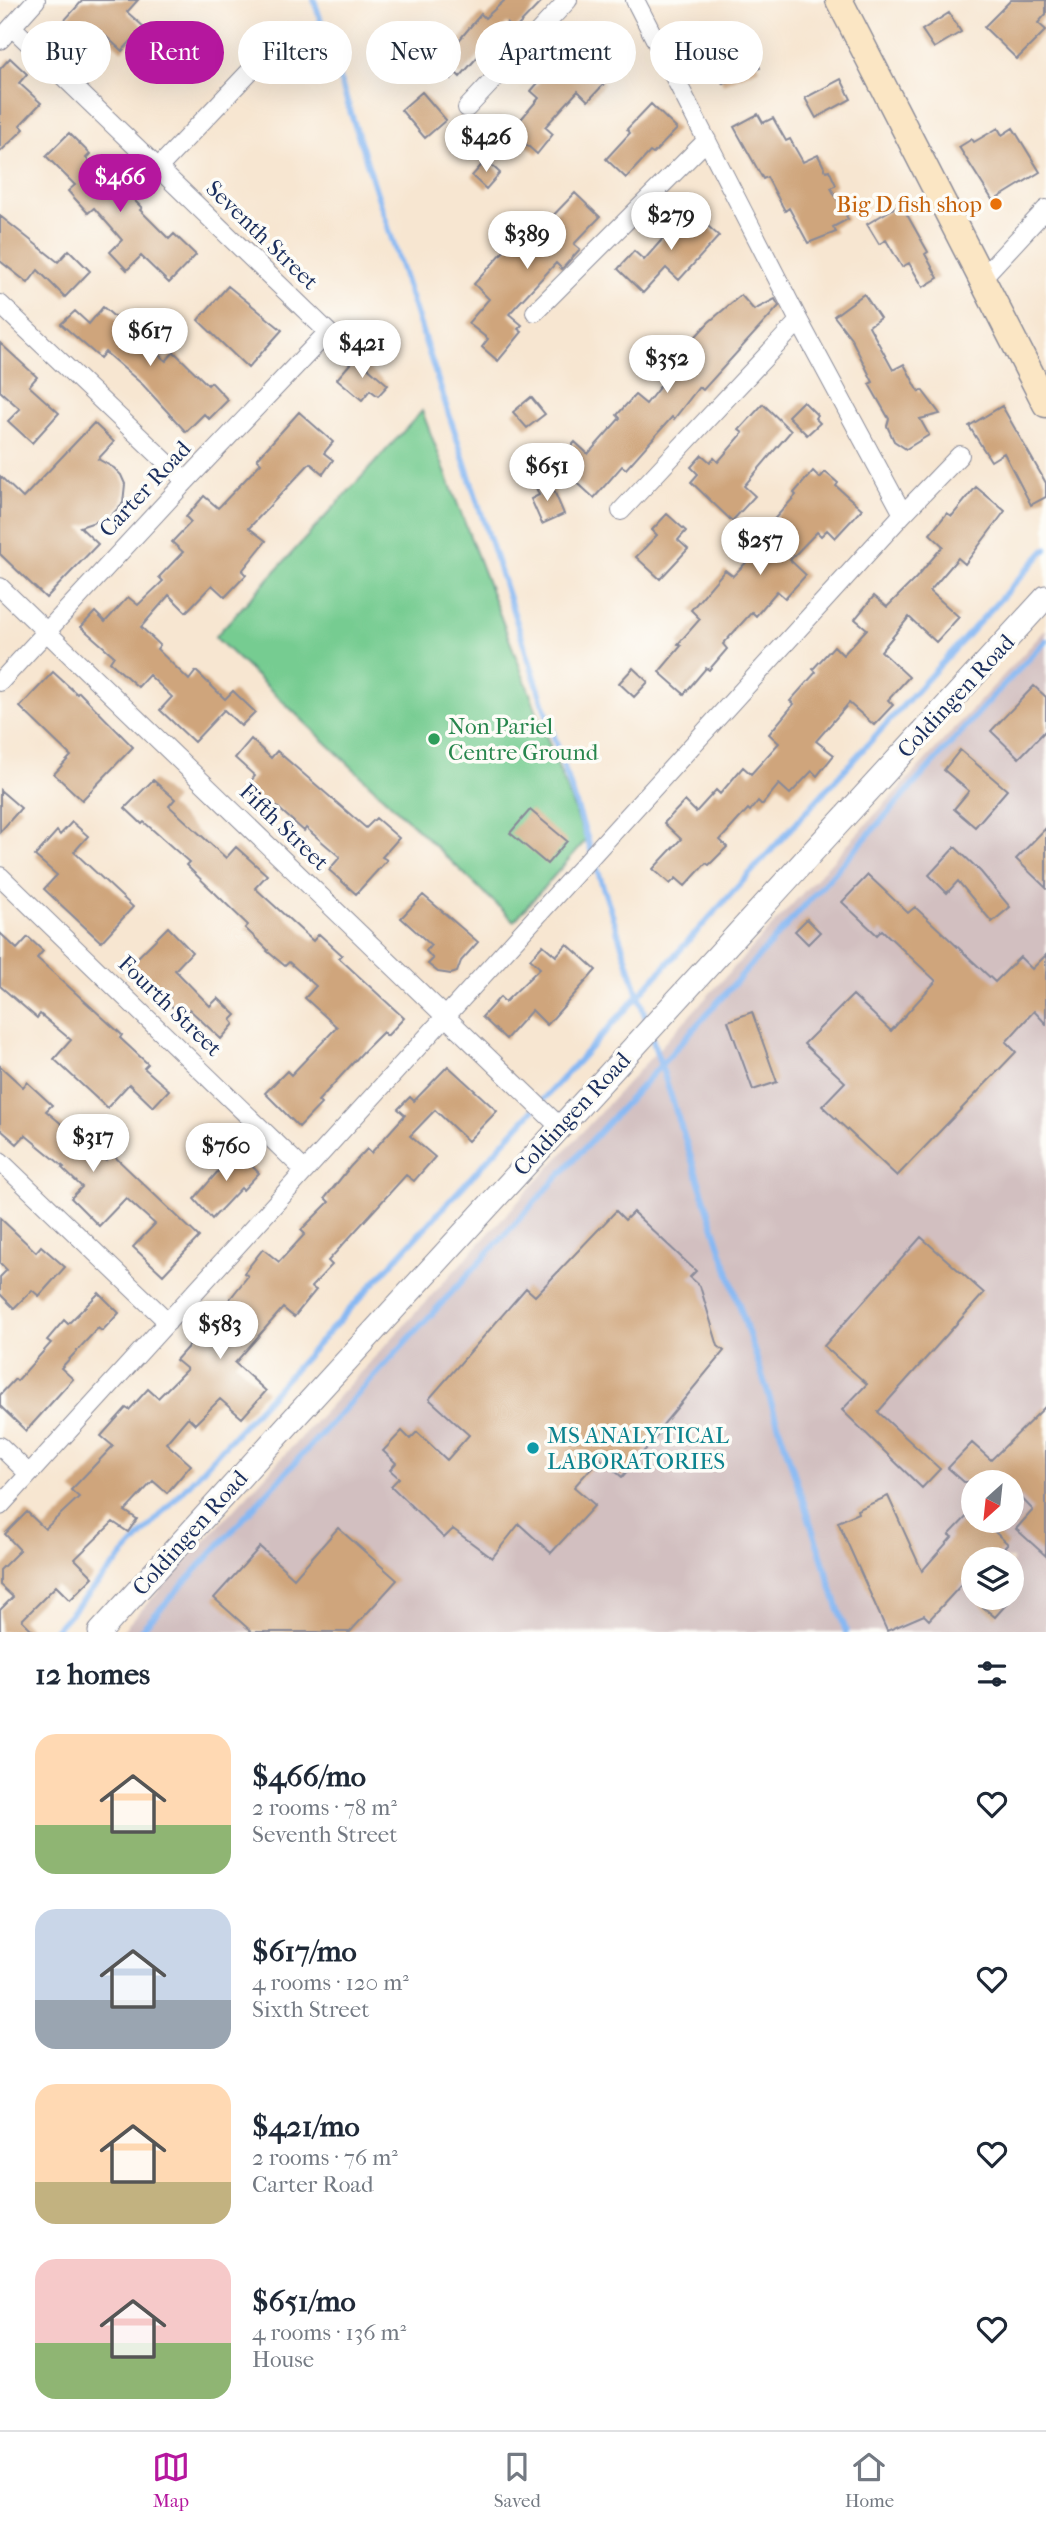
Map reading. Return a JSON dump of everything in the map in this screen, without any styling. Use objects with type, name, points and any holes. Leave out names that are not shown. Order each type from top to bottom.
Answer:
[{"type":"main road","points":[[839,0],[1046,404]]},
{"type":"street","points":[[6,33],[36,0]]},
{"type":"street","points":[[467,108],[568,0]]},
{"type":"street","points":[[635,0],[799,321],[903,514]]},
{"type":"street","name":"Seventh Street","points":[[6,33],[157,169],[328,332]]},
{"type":"street","points":[[157,169],[238,84]]},
{"type":"street","points":[[535,312],[707,140]]},
{"type":"street","points":[[982,278],[1046,209]]},
{"type":"street","points":[[0,304],[186,481]]},
{"type":"street","points":[[621,511],[799,321]]},
{"type":"street","name":"Carter Road","points":[[0,682],[328,332]]},
{"type":"street","points":[[0,1506],[903,514],[960,455]]},
{"type":"street","name":"Fifth Street","points":[[0,587],[554,1121]]},
{"type":"street","name":"Coldingen Road","points":[[100,1632],[554,1121],[1046,597]]},
{"type":"street","name":"Fourth Street","points":[[0,876],[305,1171]]},
{"type":"street","points":[[0,1161],[168,1322]]},
{"type":"street","points":[[0,1446],[29,1474]]},
{"type":"shaded area","points":[[1046,629],[1046,1632],[121,1632]]},
{"type":"green space","name":"Non Pariel Centre Ground","points":[[422,411],[586,840],[514,921],[215,637]]},
{"type":"building","points":[[83,0],[138,0],[127,12],[137,21],[125,21],[125,48],[122,51],[111,41],[111,21],[64,21]]},
{"type":"building","points":[[505,0],[543,0],[523,21],[475,21],[481,14],[485,18]]},
{"type":"building","points":[[1011,0],[1046,0],[1046,14],[1038,23],[1046,30],[1017,59],[984,27]]},
{"type":"building","points":[[949,13],[961,32],[934,48],[922,30]]},
{"type":"building","points":[[475,21],[475,60],[461,76],[461,38]]},
{"type":"building","points":[[10,58],[21,68],[19,83],[41,103],[20,125],[24,129],[0,152],[0,69]]},
{"type":"building","points":[[841,79],[851,99],[816,118],[805,98]]},
{"type":"building","points":[[537,84],[604,84],[588,101],[578,91],[545,127],[553,134],[537,154],[511,131],[539,98],[531,91]]},
{"type":"building","points":[[422,92],[446,120],[425,138],[401,110]]},
{"type":"building","points":[[651,104],[677,129],[653,154],[650,152],[626,178],[606,159],[630,133],[627,129]]},
{"type":"building","points":[[758,114],[763,123],[773,118],[786,141],[790,139],[803,162],[818,155],[826,171],[829,170],[836,185],[831,188],[848,219],[833,227],[836,232],[808,243],[789,208],[785,211],[767,177],[763,179],[734,127]]},
{"type":"building","points":[[998,128],[1002,135],[1013,128],[1040,172],[993,201],[959,147]]},
{"type":"building","points":[[69,133],[90,154],[86,158],[117,191],[127,199],[130,196],[169,239],[174,234],[196,255],[169,283],[141,256],[127,270],[110,252],[122,240],[94,208],[88,213],[68,191],[75,185],[46,156]]},
{"type":"building","points":[[486,160],[500,173],[486,189],[472,176]]},
{"type":"building","points":[[575,193],[600,217],[574,244],[580,249],[562,269],[556,263],[509,314],[522,325],[518,329],[522,332],[498,361],[482,347],[488,339],[468,323],[489,299],[474,284],[532,220],[541,228]]},
{"type":"building","points":[[901,204],[928,252],[925,254],[938,278],[923,287],[909,263],[902,267],[886,240],[879,244],[867,224]]},
{"type":"building","points":[[689,209],[719,236],[679,280],[666,268],[643,293],[618,269],[634,251],[644,260]]},
{"type":"building","points":[[0,216],[58,262],[69,250],[90,271],[65,297],[38,270],[28,283],[0,261]]},
{"type":"building","points":[[228,286],[282,330],[248,368],[198,320]]},
{"type":"building","points":[[864,294],[880,318],[869,326],[893,370],[904,364],[919,392],[922,390],[940,414],[920,419],[929,435],[906,449],[894,441],[887,426],[889,419],[869,384],[873,382],[851,338],[834,316]]},
{"type":"building","points":[[741,295],[754,310],[775,299],[779,306],[703,390],[699,387],[674,419],[672,417],[626,469],[622,466],[594,498],[556,463],[575,442],[588,454],[620,418],[617,415],[635,395],[646,404],[675,367],[666,359],[680,342],[686,347],[709,322]]},
{"type":"building","points":[[103,307],[166,361],[174,352],[208,385],[211,382],[228,400],[209,419],[204,414],[186,432],[143,385],[105,352],[100,358],[61,324],[75,311],[89,324]]},
{"type":"building","points":[[0,343],[37,377],[29,386],[59,413],[32,443],[8,421],[20,409],[0,391]]},
{"type":"building","points":[[356,357],[388,385],[378,396],[370,390],[362,400],[337,379]]},
{"type":"building","points":[[531,397],[545,414],[527,428],[513,412]]},
{"type":"building","points":[[803,401],[817,415],[815,418],[820,423],[807,435],[788,416]]},
{"type":"building","points":[[763,404],[791,431],[744,486],[755,496],[732,521],[691,482],[698,474],[691,467],[702,455],[710,462],[714,458],[718,462],[743,433],[739,430]]},
{"type":"building","points":[[1002,406],[1046,483],[1046,497],[1031,505],[1004,453],[991,461],[969,426]]},
{"type":"building","points":[[299,412],[333,442],[324,453],[333,460],[323,474],[310,463],[249,528],[266,541],[242,571],[246,575],[225,597],[212,585],[186,612],[169,595],[141,627],[160,645],[157,649],[189,680],[196,671],[225,699],[233,691],[255,712],[241,726],[224,710],[194,742],[160,710],[172,697],[149,675],[138,687],[110,662],[114,656],[81,627],[95,612],[105,622],[128,597],[138,605],[163,581],[159,577],[183,552],[172,542],[191,522],[186,517],[204,496],[218,508],[261,463],[257,459]]},
{"type":"building","points":[[94,423],[114,442],[98,459],[121,475],[125,484],[123,503],[110,517],[80,527],[98,544],[46,598],[0,554],[0,476],[23,498]]},
{"type":"building","points":[[813,471],[820,478],[825,472],[838,483],[836,486],[862,509],[835,538],[827,530],[821,536],[817,532],[790,560],[806,575],[785,598],[777,591],[756,616],[752,612],[723,644],[727,649],[684,694],[659,672],[681,646],[678,644],[700,619],[691,610],[725,570],[733,576],[775,533],[768,526]]},
{"type":"building","points":[[549,479],[564,514],[542,524],[531,499],[539,495],[535,485]]},
{"type":"building","points":[[976,487],[1005,511],[965,564],[958,558],[930,591],[959,617],[936,642],[909,617],[881,651],[909,677],[888,700],[893,705],[874,725],[849,703],[816,741],[834,755],[817,776],[812,771],[790,794],[779,784],[762,805],[758,801],[750,811],[748,809],[720,840],[727,847],[709,865],[706,863],[685,886],[676,878],[670,884],[653,869],[681,839],[664,823],[685,801],[696,812],[716,790],[720,794],[743,767],[751,774],[779,743],[769,734],[794,704],[790,701],[816,672],[813,669],[834,646],[843,655],[867,629],[855,619],[874,596],[887,607],[916,578],[943,546],[930,534],[947,513],[952,516]]},
{"type":"building","points":[[667,514],[686,531],[678,540],[688,549],[660,579],[636,557],[657,535],[652,530]]},
{"type":"building","points":[[633,668],[648,682],[634,697],[619,683]]},
{"type":"building","points":[[53,672],[77,694],[79,692],[133,747],[82,800],[54,774],[71,756],[20,707]]},
{"type":"building","points":[[1034,686],[1046,697],[1046,730],[1019,758],[991,731]]},
{"type":"building","points":[[251,739],[271,758],[277,751],[366,828],[376,818],[399,838],[382,857],[387,860],[356,894],[329,870],[340,857],[306,828],[304,831],[276,806],[272,811],[245,788],[255,776],[235,758]]},
{"type":"building","points":[[960,750],[1007,790],[975,827],[954,809],[969,791],[944,770]]},
{"type":"building","points":[[153,780],[175,799],[169,806],[226,858],[236,847],[267,875],[255,888],[313,941],[319,934],[342,955],[339,958],[404,1018],[387,1036],[383,1032],[362,1053],[318,1101],[321,1104],[299,1127],[265,1093],[287,1071],[291,1075],[337,1027],[305,998],[316,986],[289,962],[285,966],[267,951],[245,928],[248,925],[186,865],[189,862],[125,808]]},
{"type":"building","points":[[0,790],[21,808],[0,832]]},
{"type":"building","points":[[530,810],[567,841],[547,864],[510,833]]},
{"type":"building","points":[[72,822],[88,836],[74,852],[133,907],[101,942],[44,889],[57,875],[35,856],[57,831],[60,835]]},
{"type":"building","points":[[1046,828],[1046,888],[1016,859]]},
{"type":"building","points":[[955,847],[981,872],[1010,907],[992,922],[958,881],[947,893],[929,875]]},
{"type":"building","points":[[868,875],[908,913],[915,907],[995,982],[1020,957],[1032,969],[1046,955],[1046,1024],[1034,1011],[1006,1042],[1016,1052],[897,1176],[822,1106],[845,1082],[804,1044],[853,995],[891,1031],[936,981],[882,930],[877,935],[842,902]]},
{"type":"building","points":[[423,895],[478,942],[461,961],[457,972],[438,972],[428,964],[433,959],[426,951],[431,945],[401,918]]},
{"type":"building","points":[[807,919],[820,932],[808,944],[795,931]]},
{"type":"building","points":[[168,927],[192,952],[175,970],[210,1006],[218,998],[236,1015],[231,1020],[234,1024],[221,1039],[189,1009],[181,1016],[131,964]]},
{"type":"building","points":[[0,933],[17,949],[28,937],[43,951],[37,958],[122,1035],[120,1038],[148,1064],[144,1068],[169,1090],[153,1107],[129,1084],[107,1108],[54,1059],[71,1040],[40,1014],[37,1018],[0,986]]},
{"type":"building","points":[[567,944],[596,970],[547,1025],[532,1010],[506,1039],[482,1017],[500,997],[505,1002],[540,968],[530,959],[543,945],[556,956]]},
{"type":"building","points":[[752,1012],[777,1082],[753,1090],[728,1021]]},
{"type":"building","points":[[0,1066],[23,1087],[27,1082],[52,1105],[46,1111],[106,1161],[113,1155],[199,1237],[163,1275],[133,1247],[155,1224],[126,1198],[99,1226],[71,1198],[82,1187],[62,1168],[64,1167],[25,1135],[17,1144],[0,1129]]},
{"type":"building","points":[[448,1066],[497,1111],[468,1141],[435,1110],[410,1136],[435,1157],[414,1181],[406,1175],[328,1261],[332,1265],[311,1287],[316,1290],[294,1317],[283,1308],[235,1363],[266,1391],[242,1418],[220,1399],[195,1424],[188,1417],[166,1443],[191,1465],[167,1493],[153,1481],[125,1511],[137,1519],[128,1532],[113,1522],[75,1559],[93,1577],[70,1600],[56,1586],[22,1620],[34,1632],[0,1632],[0,1610],[13,1597],[0,1585],[0,1570],[20,1550],[5,1534],[27,1512],[45,1529],[79,1497],[71,1490],[113,1446],[101,1436],[126,1408],[129,1410],[148,1389],[158,1398],[187,1369],[176,1360],[201,1332],[209,1340],[237,1306],[229,1300],[248,1276],[244,1273],[263,1249],[279,1262],[305,1234],[301,1230],[329,1202],[325,1198],[350,1167],[367,1149],[371,1153],[405,1115],[398,1109],[410,1097],[414,1101]]},
{"type":"building","points":[[232,1147],[259,1173],[212,1219],[194,1199],[220,1169],[216,1165]]},
{"type":"building","points":[[616,1211],[625,1220],[633,1212],[696,1271],[690,1277],[700,1286],[718,1346],[724,1351],[622,1477],[600,1458],[574,1487],[595,1505],[551,1553],[519,1524],[492,1558],[453,1529],[444,1538],[391,1486],[399,1478],[390,1470],[396,1463],[383,1451],[402,1431],[410,1439],[417,1432],[447,1460],[469,1435],[429,1399],[526,1288],[535,1296]]},
{"type":"building","points":[[0,1218],[36,1252],[41,1246],[65,1267],[39,1296],[32,1290],[14,1308],[0,1294],[0,1277],[7,1270],[0,1263]]},
{"type":"building","points":[[921,1237],[984,1293],[878,1412],[940,1469],[922,1488],[842,1410],[867,1384],[824,1346]]},
{"type":"building","points":[[99,1293],[119,1313],[102,1331],[98,1328],[61,1368],[73,1379],[26,1431],[0,1406],[0,1395],[15,1379],[17,1381],[51,1343],[47,1340],[64,1320],[68,1324]]},
{"type":"building","points":[[1046,1406],[1046,1556],[1020,1533],[1024,1533],[1024,1520],[1033,1510],[1024,1501],[1024,1470],[961,1470],[961,1479],[948,1468],[972,1443],[991,1460]]},
{"type":"building","points":[[888,1496],[922,1571],[961,1522],[961,1533],[996,1533],[1008,1544],[1005,1547],[961,1547],[961,1585],[929,1620],[924,1615],[887,1631],[838,1522],[858,1513],[857,1510]]},
{"type":"building","points":[[338,1528],[397,1580],[350,1632],[252,1632],[214,1598],[260,1547],[294,1578]]},
{"type":"building","points":[[987,1610],[1001,1610],[995,1617]]},
{"type":"waterway","points":[[314,0],[648,1025]]},
{"type":"waterway","points":[[53,1632],[1046,549]]},
{"type":"waterway","points":[[139,1632],[661,1065],[1046,641]]},
{"type":"waterway","points":[[651,1035],[846,1632]]},
{"type":"place","name":"Big D fish shop","points":[[996,204]]},
{"type":"place","name":"Non Pariel Centre Ground","points":[[434,739]]},
{"type":"place","name":"MS ANALYTICAL LABORATORIES","points":[[533,1448]]}]
